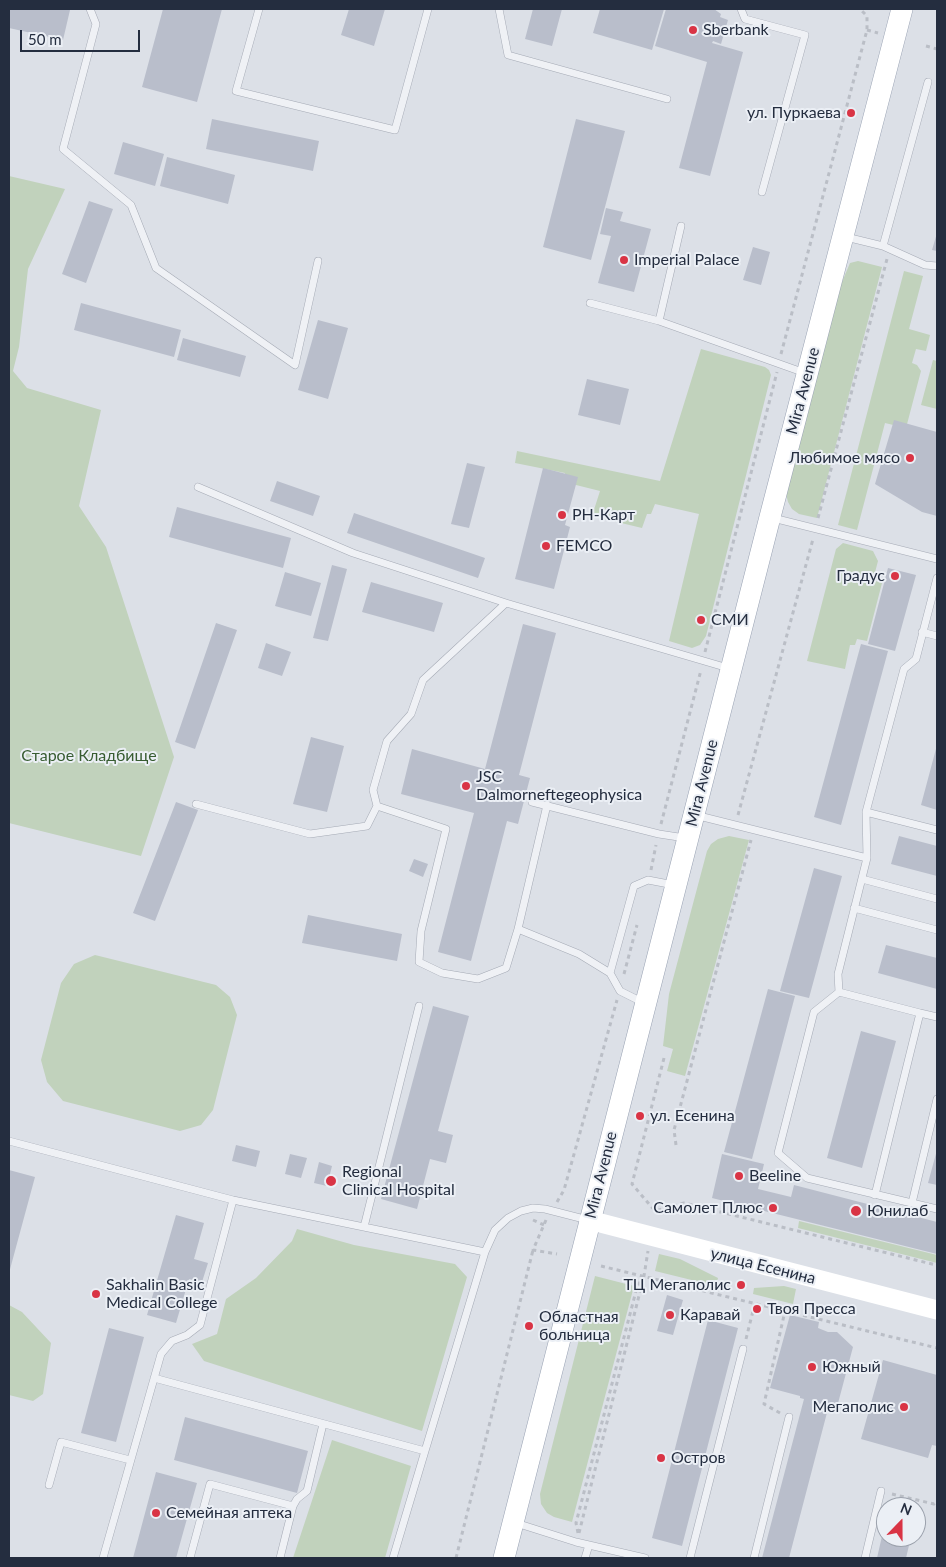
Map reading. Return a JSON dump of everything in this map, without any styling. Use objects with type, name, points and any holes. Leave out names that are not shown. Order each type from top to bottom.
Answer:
[{"type":"main road","name":"Mira Avenue","points":[[504,1558],[675,885],[902,9]]},
{"type":"street","name":"улица Есенина","points":[[589,1220],[937,1310]]},
{"type":"lane","points":[[90,9],[96,24],[63,149],[131,205],[156,268],[295,365],[318,261]]},
{"type":"lane","points":[[259,9],[236,92],[395,130],[428,9]]},
{"type":"lane","points":[[499,9],[508,55],[667,99]]},
{"type":"lane","points":[[741,9],[745,19],[804,35],[762,192]]},
{"type":"lane","points":[[886,248],[928,82]]},
{"type":"lane","points":[[659,321],[681,226]]},
{"type":"lane","points":[[843,236],[886,248],[925,265],[937,266]]},
{"type":"lane","points":[[590,303],[659,321],[808,374]]},
{"type":"lane","points":[[198,487],[353,553],[506,603],[731,669]]},
{"type":"lane","points":[[770,517],[937,560]]},
{"type":"lane","points":[[839,992],[838,974],[867,858],[866,812],[904,669],[916,659],[937,578]]},
{"type":"lane","points":[[196,804],[310,834],[367,826],[377,806],[373,790],[387,741],[410,714],[423,680],[506,603]]},
{"type":"lane","points":[[922,632],[937,636]]},
{"type":"lane","points":[[532,802],[659,834],[688,838]]},
{"type":"lane","points":[[377,806],[446,829],[421,931],[419,962],[442,973],[478,979],[506,968],[518,929],[547,806]]},
{"type":"lane","points":[[866,812],[937,830]]},
{"type":"lane","points":[[694,814],[867,858]]},
{"type":"lane","points":[[862,879],[937,899]]},
{"type":"lane","points":[[610,973],[634,886],[648,880],[675,885]]},
{"type":"lane","points":[[854,908],[937,930]]},
{"type":"lane","points":[[518,929],[579,954],[610,973],[620,991],[645,1004]]},
{"type":"lane","points":[[839,992],[937,1017]]},
{"type":"lane","points":[[839,992],[814,1012],[778,1153],[807,1178],[937,1209]]},
{"type":"lane","points":[[364,1227],[419,1006]]},
{"type":"lane","points":[[875,1194],[920,1013]]},
{"type":"lane","points":[[912,1203],[937,1099]]},
{"type":"lane","points":[[9,1141],[233,1200],[485,1252]]},
{"type":"lane","points":[[103,1558],[162,1354],[172,1341],[187,1335],[200,1325],[233,1200]]},
{"type":"lane","points":[[394,1558],[485,1252],[495,1230],[508,1218],[533,1208],[589,1220]]},
{"type":"lane","points":[[690,1558],[743,1349]]},
{"type":"lane","points":[[154,1378],[425,1451]]},
{"type":"lane","points":[[754,1558],[789,1418]]},
{"type":"lane","points":[[280,1558],[293,1506],[297,1499],[307,1491],[323,1424]]},
{"type":"lane","points":[[48,1485],[60,1442],[130,1460]]},
{"type":"lane","points":[[190,1558],[210,1484],[293,1506]]},
{"type":"lane","points":[[864,1558],[881,1491]]},
{"type":"lane","points":[[513,1522],[576,1542],[646,1558]]},
{"type":"lane","points":[[586,1558],[589,1545]]},
{"type":"path","points":[[648,880],[779,364],[867,30],[867,16],[860,9]]},
{"type":"path","points":[[867,30],[880,34]]},
{"type":"path","points":[[926,46],[937,49]]},
{"type":"path","points":[[736,826],[815,529],[886,248]]},
{"type":"path","points":[[676,1145],[674,1130],[754,830]]},
{"type":"path","points":[[456,1558],[532,1250],[551,1211],[564,1190],[639,917]]},
{"type":"path","points":[[664,1058],[632,1184],[654,1211],[684,1203],[936,1265]]},
{"type":"path","points":[[531,1219],[544,1225]]},
{"type":"path","points":[[576,1542],[644,1276],[648,1248]]},
{"type":"path","points":[[532,1250],[558,1254]]},
{"type":"path","points":[[601,1266],[937,1348]]},
{"type":"path","points":[[743,1349],[755,1303]]},
{"type":"path","points":[[786,1310],[764,1404],[789,1418]]},
{"type":"path","points":[[881,1491],[934,1504],[937,1502]]},
{"type":"green space","name":"Старое Кладбище","points":[[9,176],[65,189],[28,269],[19,347],[13,371],[27,388],[101,410],[79,506],[106,547],[174,757],[141,856],[9,823]]},
{"type":"green space","points":[[858,261],[882,267],[817,518],[799,514],[792,509],[786,494],[839,289],[850,263]]},
{"type":"green space","points":[[904,271],[923,276],[909,329],[930,335],[926,351],[916,349],[912,363],[917,365],[921,371],[906,428],[885,423],[857,530],[838,525]]},
{"type":"green space","points":[[701,349],[765,367],[771,375],[706,636],[700,645],[692,648],[669,641],[699,514],[655,504],[651,514],[647,514],[642,528],[592,516],[600,491],[564,482],[565,473],[515,463],[517,451],[660,481]]},
{"type":"green space","points":[[933,360],[937,361],[937,409],[921,405]]},
{"type":"green space","points":[[843,543],[873,551],[878,561],[873,580],[882,583],[867,641],[857,639],[855,645],[850,645],[845,669],[807,661],[836,549]]},
{"type":"green space","points":[[729,836],[749,840],[685,1076],[667,1071],[673,1049],[663,1046],[669,994],[707,851],[711,844],[718,839]]},
{"type":"green space","points":[[95,955],[216,985],[230,997],[237,1015],[213,1110],[201,1125],[180,1131],[63,1101],[47,1082],[41,1060],[61,983],[74,964]]},
{"type":"green space","points":[[799,1221],[937,1255],[937,1263],[798,1228]]},
{"type":"green space","points":[[297,1229],[354,1245],[455,1264],[467,1277],[422,1431],[204,1361],[192,1344],[217,1334],[226,1299],[256,1278],[292,1241]]},
{"type":"green space","points":[[659,1254],[680,1259],[718,1278],[716,1286],[655,1271]]},
{"type":"green space","points":[[595,1276],[634,1286],[572,1522],[547,1513],[541,1504],[540,1494]]},
{"type":"green space","points":[[784,1286],[796,1289],[793,1304],[753,1294],[754,1288]]},
{"type":"green space","points":[[9,1305],[22,1312],[51,1343],[43,1394],[33,1401],[9,1395]]},
{"type":"green space","points":[[332,1440],[411,1466],[385,1558],[293,1558]]},
{"type":"building","points":[[9,9],[70,10],[63,40],[9,28]]},
{"type":"building","points":[[163,9],[222,9],[197,102],[142,87]]},
{"type":"building","points":[[349,9],[385,9],[374,46],[341,35]]},
{"type":"building","points":[[533,9],[562,9],[552,46],[525,39]]},
{"type":"building","points":[[600,9],[664,9],[652,50],[593,33]]},
{"type":"building","points":[[666,9],[714,9],[721,14],[720,17],[728,20],[721,44],[713,41],[712,43],[743,52],[710,176],[679,168],[707,62],[655,46]]},
{"type":"building","points":[[212,119],[319,141],[313,171],[206,149]]},
{"type":"building","points":[[576,119],[625,131],[591,260],[543,247]]},
{"type":"building","points":[[123,142],[164,154],[155,186],[114,174]]},
{"type":"building","points":[[167,157],[235,175],[228,204],[160,186]]},
{"type":"building","points":[[89,201],[113,209],[86,283],[62,274]]},
{"type":"building","name":"Imperial Palace","points":[[606,208],[623,212],[620,221],[651,229],[634,292],[598,283],[611,236],[600,234]]},
{"type":"building","points":[[937,233],[937,251],[932,250]]},
{"type":"building","points":[[753,247],[770,252],[761,285],[743,280]]},
{"type":"building","points":[[81,303],[181,330],[174,357],[74,330]]},
{"type":"building","points":[[318,320],[348,328],[328,399],[298,390]]},
{"type":"building","points":[[183,338],[246,356],[240,377],[177,360]]},
{"type":"building","points":[[587,379],[629,389],[620,425],[578,415]]},
{"type":"building","name":"Любимое мясо","points":[[894,420],[937,432],[937,516],[922,512],[875,484]]},
{"type":"building","points":[[467,463],[485,467],[469,528],[451,524]]},
{"type":"building","points":[[543,468],[578,477],[565,525],[570,527],[554,589],[515,579]]},
{"type":"building","points":[[277,481],[320,496],[313,516],[270,501]]},
{"type":"building","points":[[177,507],[291,538],[283,568],[169,537]]},
{"type":"building","points":[[354,513],[485,558],[478,578],[347,533]]},
{"type":"building","points":[[332,565],[347,569],[328,641],[313,638]]},
{"type":"building","points":[[888,568],[916,575],[895,651],[868,644]]},
{"type":"building","points":[[285,572],[321,583],[311,616],[275,606]]},
{"type":"building","points":[[371,582],[443,603],[434,632],[362,612]]},
{"type":"building","points":[[216,623],[237,630],[195,749],[175,742]]},
{"type":"building","name":"JSC Dalmorneftegeophysica","points":[[523,624],[556,633],[519,775],[530,778],[518,824],[507,821],[471,961],[438,952],[474,813],[401,794],[412,749],[485,769]]},
{"type":"building","points":[[266,643],[291,652],[282,676],[258,668]]},
{"type":"building","points":[[861,644],[888,651],[841,825],[814,817]]},
{"type":"building","points":[[311,737],[344,746],[327,812],[293,804]]},
{"type":"building","points":[[937,745],[937,810],[921,805]]},
{"type":"building","points":[[176,802],[198,810],[155,921],[133,913]]},
{"type":"building","points":[[899,836],[937,846],[937,876],[891,864]]},
{"type":"building","points":[[414,859],[428,864],[423,877],[409,871]]},
{"type":"building","points":[[814,868],[842,876],[809,998],[780,991]]},
{"type":"building","points":[[308,915],[402,934],[397,961],[302,943]]},
{"type":"building","points":[[886,945],[937,958],[937,989],[878,973]]},
{"type":"building","points":[[768,989],[795,996],[752,1159],[724,1152]]},
{"type":"building","points":[[433,1006],[469,1016],[438,1131],[453,1135],[446,1163],[430,1159],[417,1209],[381,1199]]},
{"type":"building","points":[[861,1031],[896,1041],[862,1168],[827,1158]]},
{"type":"building","points":[[236,1145],[260,1151],[256,1167],[232,1161]]},
{"type":"building","points":[[937,1150],[937,1185],[928,1183]]},
{"type":"building","points":[[290,1154],[307,1158],[301,1178],[285,1174]]},
{"type":"building","points":[[722,1154],[764,1164],[758,1189],[791,1197],[794,1185],[937,1222],[937,1254],[712,1198]]},
{"type":"building","points":[[319,1162],[332,1166],[327,1186],[314,1183]]},
{"type":"building","points":[[9,1170],[35,1177],[9,1273]]},
{"type":"building","points":[[176,1215],[204,1223],[194,1259],[208,1263],[202,1282],[189,1279],[176,1323],[147,1315]]},
{"type":"building","name":"Каравай","points":[[667,1295],[683,1300],[673,1335],[657,1331]]},
{"type":"building","points":[[790,1315],[819,1322],[818,1328],[828,1332],[837,1332],[853,1347],[837,1407],[829,1405],[789,1558],[762,1558],[804,1399],[800,1398],[800,1396],[770,1388]]},
{"type":"building","points":[[708,1320],[738,1328],[682,1546],[652,1538]]},
{"type":"building","points":[[109,1328],[144,1337],[116,1442],[81,1433]]},
{"type":"building","name":"Мегаполис","points":[[883,1360],[937,1375],[937,1446],[932,1445],[928,1458],[861,1439]]},
{"type":"building","points":[[185,1417],[308,1451],[297,1493],[174,1460]]},
{"type":"building","points":[[156,1472],[197,1483],[176,1558],[133,1558]]},
{"type":"building","points":[[880,1547],[909,1547],[906,1558],[877,1558]]},
{"type":"place","name":"Sberbank","points":[[693,30]]},
{"type":"place","name":"ул. Пуркаева","points":[[851,113]]},
{"type":"place","name":"Imperial Palace","points":[[624,260]]},
{"type":"place","name":"Любимое мясо","points":[[910,458]]},
{"type":"place","name":"РН-Карт","points":[[562,515]]},
{"type":"place","name":"FEMCO","points":[[546,546]]},
{"type":"place","name":"Градус","points":[[895,576]]},
{"type":"place","name":"СМИ","points":[[701,620]]},
{"type":"place","name":"JSC Dalmorneftegeophysica","points":[[466,786]]},
{"type":"place","name":"ул. Есенина","points":[[640,1116]]},
{"type":"place","name":"Beeline","points":[[739,1176]]},
{"type":"place","name":"Regional Clinical Hospital","points":[[331,1181]]},
{"type":"place","name":"Самолет Плюс","points":[[773,1208]]},
{"type":"place","name":"Юнилаб","points":[[856,1211]]},
{"type":"place","name":"ТЦ Мегаполис","points":[[741,1285]]},
{"type":"place","name":"Sakhalin Basic Medical College","points":[[96,1294]]},
{"type":"place","name":"Твоя Пресса","points":[[757,1309]]},
{"type":"place","name":"Каравай","points":[[670,1315]]},
{"type":"place","name":"Областная больница","points":[[529,1326]]},
{"type":"place","name":"Южный","points":[[812,1367]]},
{"type":"place","name":"Мегаполис","points":[[904,1407]]},
{"type":"place","name":"Остров","points":[[661,1458]]},
{"type":"place","name":"Семейная аптека","points":[[156,1513]]}]
